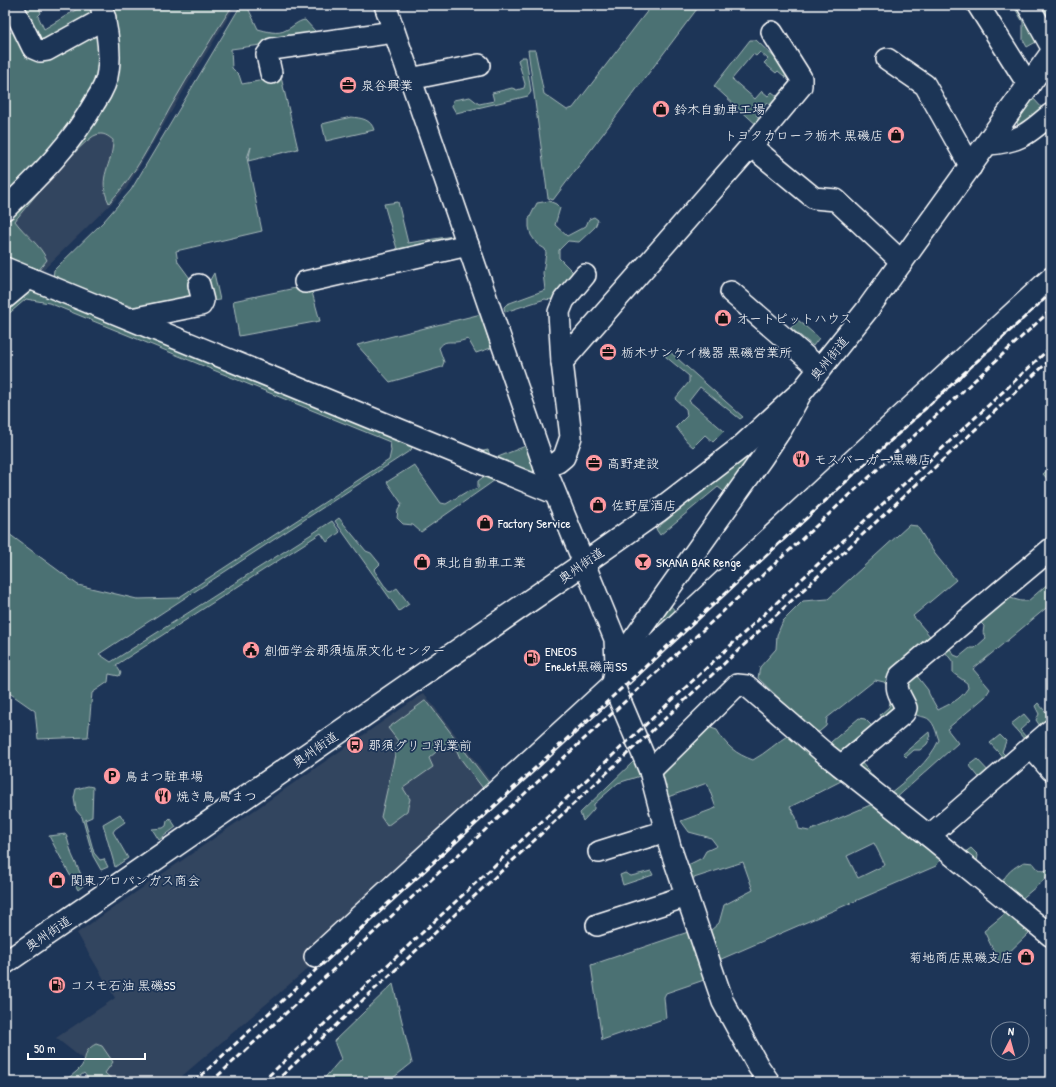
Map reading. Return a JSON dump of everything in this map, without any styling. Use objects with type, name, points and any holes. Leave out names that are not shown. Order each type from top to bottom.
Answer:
[{"type":"main road","name":"奥州街道","points":[[5,963],[658,511],[740,448],[803,390],[867,310],[988,144],[1051,54]]},
{"type":"street","points":[[5,209],[59,155],[90,111],[103,89],[109,71],[103,12],[47,50],[40,51],[33,48],[12,5]]},
{"type":"street","points":[[385,5],[554,493],[582,564],[615,639],[616,664],[613,684],[650,771],[666,831],[723,1002],[769,1082]]},
{"type":"street","points":[[978,5],[1029,86]]},
{"type":"street","points":[[1028,5],[1051,46]]},
{"type":"street","points":[[271,73],[267,55],[269,51],[272,50],[394,32]]},
{"type":"street","points":[[562,362],[751,146],[801,86],[801,78],[772,32]]},
{"type":"street","points":[[887,59],[925,85],[971,167]]},
{"type":"street","points":[[410,79],[479,65]]},
{"type":"street","points":[[988,144],[1007,142],[1029,133],[1051,114]]},
{"type":"street","points":[[751,146],[814,198],[836,200],[902,262]]},
{"type":"street","points":[[305,282],[468,245]]},
{"type":"street","points":[[5,268],[554,493]]},
{"type":"street","points":[[545,468],[558,462],[564,456],[571,437],[562,362],[559,312],[564,300],[585,275]]},
{"type":"street","points":[[5,298],[29,278]]},
{"type":"street","points":[[315,956],[613,684],[1051,278]]},
{"type":"street","points":[[131,319],[201,305],[203,301],[199,285]]},
{"type":"street","points":[[731,292],[820,369]]},
{"type":"street","points":[[616,664],[762,458],[782,428],[803,390]]},
{"type":"street","points":[[842,766],[904,713],[906,708],[897,688],[897,682],[900,676],[1051,549]]},
{"type":"street","points":[[650,771],[737,685],[747,686],[842,766],[1051,936]]},
{"type":"street","points":[[929,836],[1051,730]]},
{"type":"street","points":[[1031,747],[1051,770]]},
{"type":"street","points":[[599,852],[666,831]]},
{"type":"street","points":[[597,925],[687,896]]},
{"type":"shaded area","points":[[108,5],[236,5],[126,189],[39,274],[5,261],[5,217]]},
{"type":"shaded area","points":[[424,693],[494,786],[312,965],[175,1082],[112,1082],[56,1038],[115,998],[77,933]]},
{"type":"green space","points":[[28,5],[38,5],[41,13],[38,16],[44,29],[84,5],[233,5],[185,82],[135,170],[109,203],[105,194],[104,185],[106,171],[111,157],[113,140],[105,135],[99,134],[89,139],[68,160],[42,188],[15,221],[36,244],[47,260],[38,271],[5,257],[5,35],[18,29],[20,9]]},
{"type":"green space","points":[[241,5],[249,5],[248,8],[258,29],[279,32],[305,20],[315,31],[314,37],[269,47],[261,45],[231,49],[232,68],[239,75],[242,84],[281,77],[298,149],[248,161],[251,147],[247,158],[262,231],[176,251],[178,262],[192,281],[210,280],[214,273],[220,300],[144,310],[93,295],[53,278],[54,270],[104,221],[131,190]]},
{"type":"green space","points":[[652,5],[700,5],[553,200],[548,198],[528,50],[535,50],[544,94],[567,110],[573,108]]},
{"type":"green space","points":[[1013,5],[1015,5],[1036,42],[1027,47],[1023,40],[1023,22]]},
{"type":"green space","points":[[1037,5],[1051,5],[1050,26]]},
{"type":"green space","points":[[750,40],[756,40],[797,79],[775,109],[767,103],[756,115],[763,122],[759,127],[714,86]],"holes":[[[760,52],[768,59],[764,63],[776,73],[778,71],[790,81],[777,96],[772,92],[768,96],[762,91],[755,99],[732,79],[753,54],[756,56]]]},
{"type":"green space","points":[[522,57],[526,57],[531,92],[528,96],[456,113],[452,106],[453,100],[470,97],[479,104],[494,101],[492,93],[512,88],[517,90],[524,88],[525,84],[518,60]]},
{"type":"green space","points":[[1033,98],[1044,110],[1022,126],[1018,125],[1016,119]]},
{"type":"green space","points":[[351,117],[368,121],[373,126],[374,130],[326,141],[322,124]]},
{"type":"green space","points":[[549,201],[556,204],[560,208],[555,225],[567,236],[586,226],[589,219],[594,217],[598,220],[595,227],[579,242],[568,241],[559,250],[559,258],[572,271],[573,278],[561,293],[553,299],[545,299],[505,312],[504,307],[507,304],[545,290],[543,273],[546,253],[545,249],[537,244],[531,235],[529,219],[537,203]]},
{"type":"green space","points":[[398,202],[408,243],[453,236],[456,243],[399,256],[384,204]]},
{"type":"green space","points":[[30,283],[415,440],[411,450],[99,654],[111,662],[332,521],[340,532],[327,542],[321,533],[116,665],[121,673],[119,676],[109,674],[108,682],[92,693],[88,737],[38,739],[35,711],[5,690],[5,531],[78,585],[137,599],[178,598],[389,460],[391,451],[390,442],[49,303],[26,299],[5,317],[5,304]]},
{"type":"green space","points":[[310,285],[320,321],[239,336],[233,301]]},
{"type":"green space","points":[[481,314],[491,348],[476,353],[468,339],[458,342],[446,342],[439,348],[444,362],[442,367],[390,382],[357,345]]},
{"type":"green space","points":[[798,320],[819,338],[813,346],[791,328]]},
{"type":"green space","points":[[669,351],[743,417],[740,419],[700,387],[689,401],[724,431],[713,442],[705,435],[693,447],[676,427],[687,416],[686,409],[675,399],[689,382],[689,376],[665,356]]},
{"type":"green space","points":[[528,445],[539,477],[479,452],[488,450],[490,455],[498,457]]},
{"type":"green space","points":[[754,454],[727,494],[718,487],[660,535],[656,529],[744,457]]},
{"type":"green space","points":[[414,465],[441,503],[446,504],[466,492],[478,488],[478,481],[487,474],[498,478],[421,532],[413,525],[403,524],[397,518],[398,510],[402,504],[387,482]]},
{"type":"green space","points":[[1051,467],[1051,483],[1043,474]]},
{"type":"green space","points":[[339,518],[366,551],[371,553],[380,564],[374,570],[388,591],[391,592],[397,588],[409,604],[399,611],[335,521]]},
{"type":"green space","points":[[909,525],[917,526],[935,554],[956,580],[913,616],[930,636],[960,616],[963,619],[935,644],[938,645],[974,615],[981,613],[1003,596],[1021,601],[1028,601],[1051,581],[1051,604],[973,669],[990,689],[985,697],[947,729],[958,743],[894,800],[890,796],[890,793],[924,762],[935,748],[939,740],[930,720],[913,712],[859,760],[883,787],[877,787],[854,768],[853,761],[912,708],[902,692],[901,679],[896,676],[893,685],[903,708],[886,723],[880,715],[889,707],[892,692],[884,682],[875,680],[827,718],[826,726],[819,732],[812,730],[758,678],[760,667],[776,649],[777,635],[783,621],[803,601],[828,599]],"holes":[[[973,622],[980,622],[984,626],[983,633],[986,638],[975,648],[970,648],[959,657],[954,655],[947,644]],[[942,648],[953,662],[953,673],[967,683],[968,688],[958,699],[938,710],[928,690],[913,671]]]},
{"type":"green space","points":[[668,603],[680,616],[645,641]]},
{"type":"green space","points":[[426,700],[492,787],[485,791],[449,741],[429,758],[433,767],[403,788],[410,799],[407,811],[387,826],[381,817],[398,741],[388,728]]},
{"type":"green space","points":[[1038,703],[1051,718],[1051,721],[1042,729],[1036,720],[1039,714],[1035,706]]},
{"type":"green space","points":[[1024,714],[1030,721],[1020,730],[1027,738],[1025,740],[1011,724]]},
{"type":"green space","points":[[859,718],[865,719],[874,728],[846,758],[831,748],[831,742]]},
{"type":"green space","points":[[708,727],[717,730],[724,741],[732,749],[753,760],[790,734],[843,780],[790,807],[796,817],[799,829],[809,831],[875,803],[937,853],[940,860],[936,866],[719,960],[709,936],[710,931],[719,923],[724,905],[753,890],[743,862],[694,878],[688,878],[688,865],[702,858],[706,851],[717,846],[711,838],[689,832],[681,821],[716,808],[707,783],[665,798],[660,776]],"holes":[[[874,843],[885,865],[858,878],[847,856]]]},
{"type":"green space","points":[[929,732],[930,738],[927,744],[920,750],[914,750],[906,757],[903,754]]},
{"type":"green space","points":[[1000,735],[1006,741],[1002,752],[1009,759],[1006,761],[990,743]]},
{"type":"green space","points":[[977,759],[991,774],[982,781],[969,765]]},
{"type":"green space","points":[[634,761],[638,761],[640,776],[618,783],[594,804],[594,809],[583,821],[580,813]]},
{"type":"green space","points":[[88,786],[93,787],[92,817],[85,820],[94,853],[100,860],[104,859],[108,867],[101,870],[93,856],[82,817],[76,810],[74,798],[76,789]]},
{"type":"green space","points":[[120,814],[125,822],[113,832],[128,858],[115,867],[103,824]]},
{"type":"green space","points":[[170,818],[176,827],[159,840],[152,829],[163,828],[166,826],[167,821]]},
{"type":"green space","points":[[66,834],[72,855],[84,881],[83,886],[78,890],[49,836]]},
{"type":"green space","points":[[971,848],[978,855],[977,862],[993,876],[961,855]]},
{"type":"green space","points":[[1024,862],[1033,863],[1037,868],[1043,871],[1050,869],[1051,874],[1018,902],[1001,884],[1011,871]]},
{"type":"green space","points":[[651,871],[653,875],[623,885],[620,875],[625,873],[631,876]]},
{"type":"green space","points":[[1007,912],[1031,931],[999,962],[984,931]]},
{"type":"green space","points":[[694,930],[707,979],[666,993],[664,997],[666,1018],[602,1040],[591,965]]},
{"type":"green space","points":[[393,984],[412,1063],[388,1082],[321,1082],[341,1059],[334,1041]]},
{"type":"green space","points":[[96,1044],[102,1046],[113,1062],[105,1073],[115,1082],[91,1082],[84,1073],[72,1082],[63,1082],[81,1067],[87,1052]]},
{"type":"railway","points":[[194,1082],[1051,293]]},
{"type":"railway","points":[[211,1082],[1051,310]]},
{"type":"railway","points":[[262,1082],[1051,347]]},
{"type":"railway","points":[[275,1082],[1051,359]]},
{"type":"place","name":"泉谷興業","points":[[348,85]]},
{"type":"place","name":"鈴木自動車工場","points":[[661,109]]},
{"type":"place","name":"トヨタカローラ栃木 黒磯店","points":[[896,135]]},
{"type":"place","name":"オートピットハウス","points":[[723,318]]},
{"type":"place","name":"栃木サンケイ機器 黒磯営業所","points":[[608,352]]},
{"type":"place","name":"モスバーガー黒磯店","points":[[801,459]]},
{"type":"place","name":"高野建設","points":[[594,463]]},
{"type":"place","name":"佐野屋酒店","points":[[598,505]]},
{"type":"place","name":"Factory Service","points":[[485,523]]},
{"type":"place","name":"東北自動車工業","points":[[422,562]]},
{"type":"place","name":"SKANA BAR Renge","points":[[643,562]]},
{"type":"place","name":"創価学会那須塩原文化センター","points":[[251,650]]},
{"type":"place","name":"ENEOS EneJet黒磯南SS","points":[[532,658]]},
{"type":"place","name":"那須グリコ乳業前","points":[[355,745]]},
{"type":"place","name":"鳥まつ駐車場","points":[[112,776]]},
{"type":"place","name":"焼き鳥 鳥まつ","points":[[163,796]]},
{"type":"place","name":"関東プロパンガス商会","points":[[57,880]]},
{"type":"place","name":"菊地商店黒磯支店","points":[[1026,957]]},
{"type":"place","name":"コスモ石油 黒磯SS","points":[[57,985]]}]
